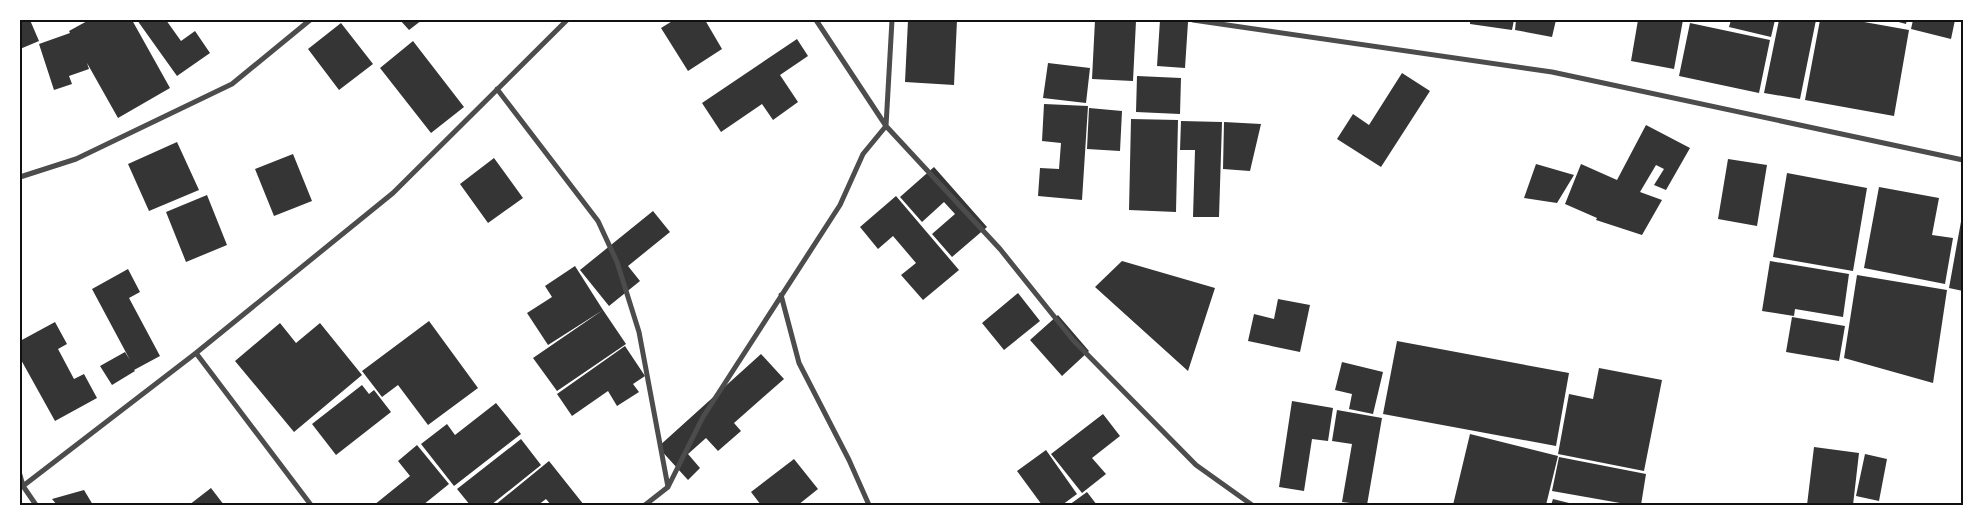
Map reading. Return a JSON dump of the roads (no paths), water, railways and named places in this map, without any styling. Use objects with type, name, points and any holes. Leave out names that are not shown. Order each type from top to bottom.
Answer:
[{"type":"street","points":[[20,177],[76,159],[232,84],[310,20]]},
{"type":"street","points":[[23,486],[196,353],[393,193],[567,20]]},
{"type":"street","points":[[816,20],[886,126],[1000,249],[1073,340],[1196,465],[1252,505]]},
{"type":"street","points":[[645,505],[668,487],[703,417],[840,205],[863,154],[886,126],[892,20]]},
{"type":"street","points":[[1193,20],[1552,72],[1963,160]]},
{"type":"street","points":[[497,89],[598,221],[617,262],[640,332],[668,487]]},
{"type":"street","points":[[782,295],[799,363],[846,452],[869,505]]},
{"type":"street","points":[[196,353],[311,505]]},
{"type":"street","points":[[20,475],[23,486],[36,505]]}]
